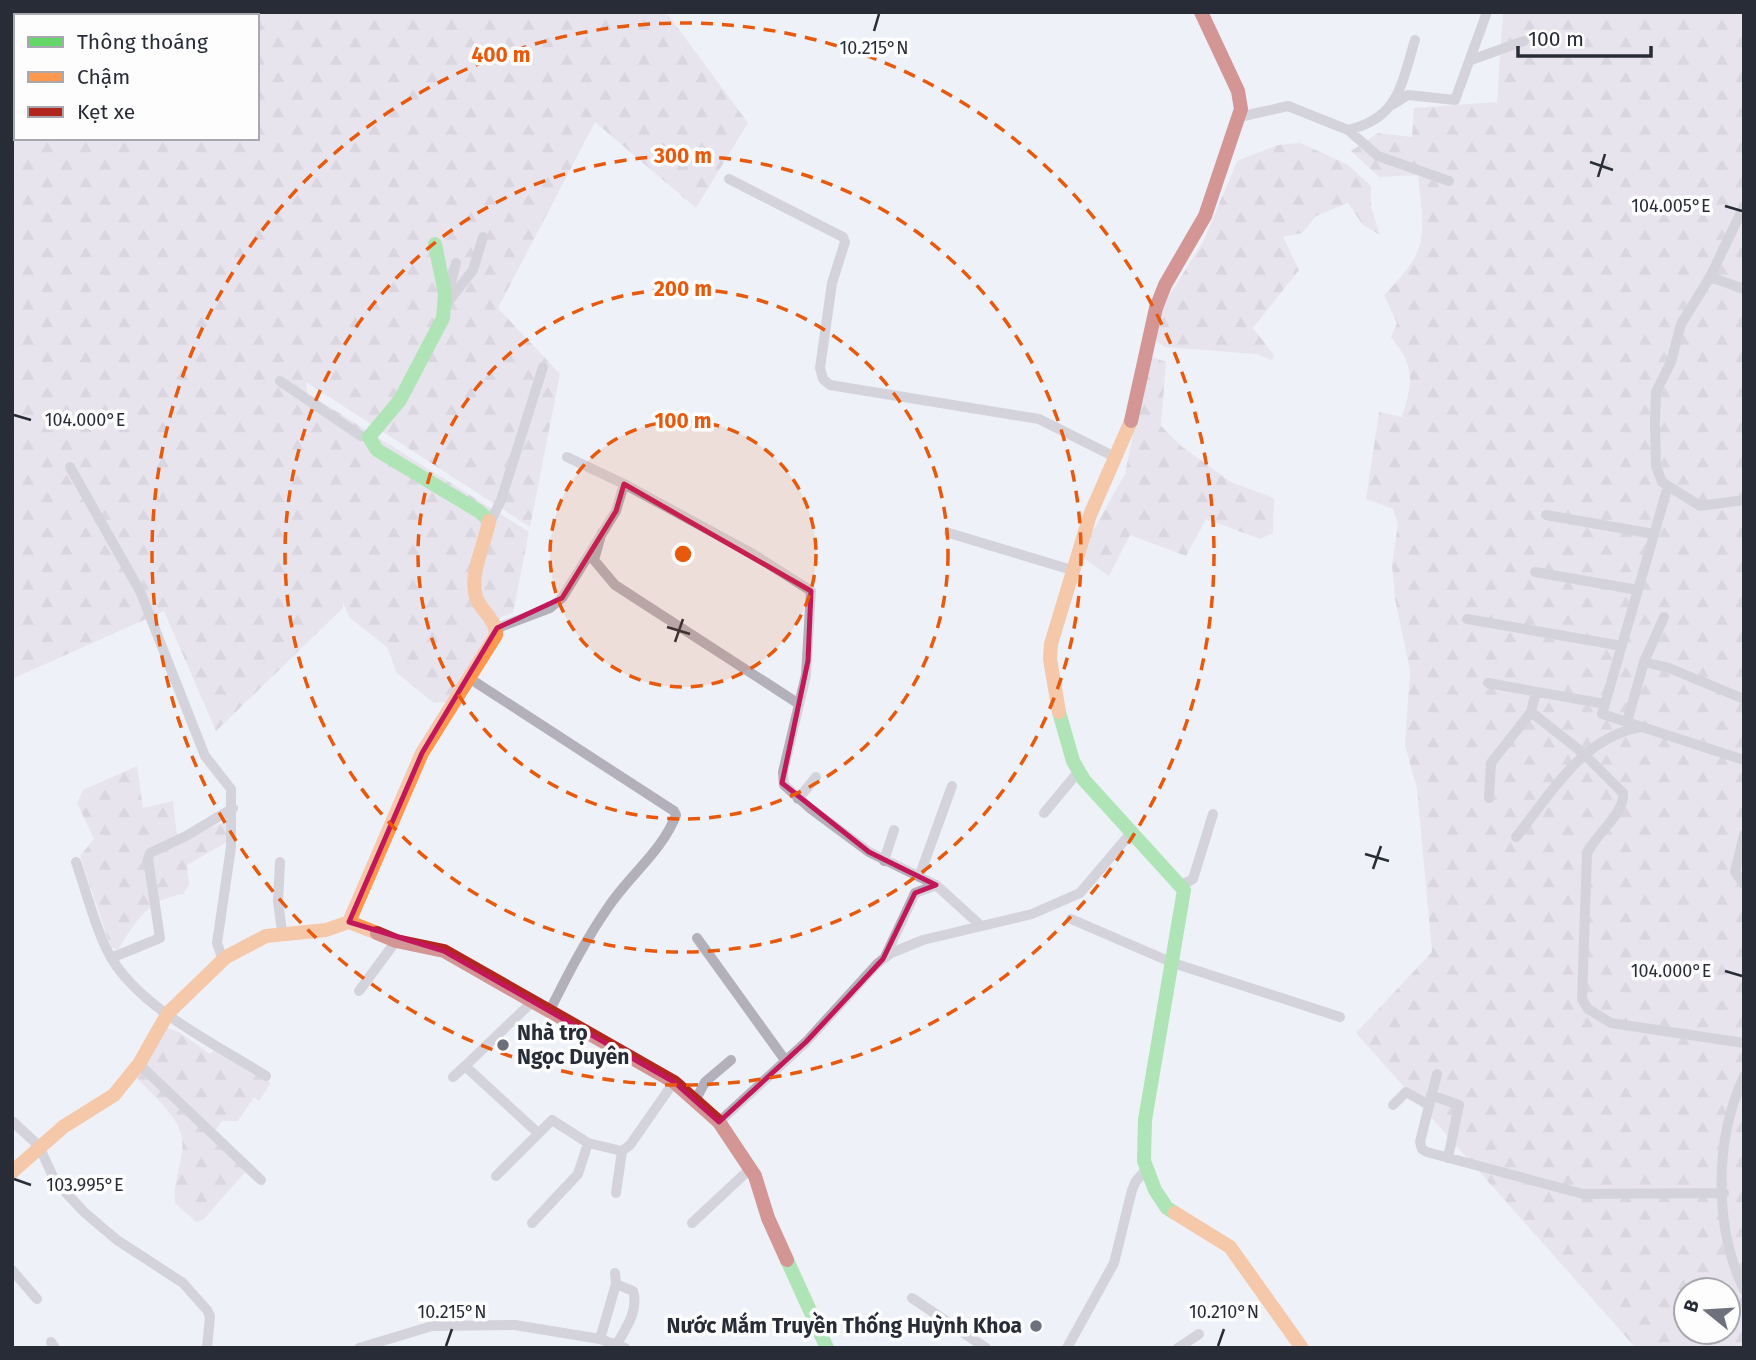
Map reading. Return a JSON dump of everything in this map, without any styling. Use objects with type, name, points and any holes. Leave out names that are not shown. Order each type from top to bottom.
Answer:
[{"type":"street","points":[[1201,12],[1241,99],[1239,117],[1205,216],[1165,285],[1156,308],[1131,422],[1090,515],[1050,659],[1064,734],[1079,771],[1129,834],[1180,886],[1184,901],[1145,1120],[1147,1169],[1167,1208],[1230,1247],[1302,1348]]},
{"type":"street","points":[[1392,105],[1408,95],[1455,100],[1487,12]]},
{"type":"street","points":[[1471,60],[1521,38]]},
{"type":"street","points":[[1348,130],[1366,126],[1386,114],[1392,105],[1415,40]]},
{"type":"street","points":[[1239,117],[1288,106],[1348,130],[1378,156],[1449,181]]},
{"type":"street","points":[[729,179],[843,237],[845,242],[832,283],[820,368],[823,379],[830,385],[1039,419],[1115,457]]},
{"type":"street","points":[[1744,206],[1710,278],[1681,324],[1671,362],[1656,391],[1658,477],[1700,506],[1744,500]]},
{"type":"street","points":[[445,306],[473,270],[483,237]]},
{"type":"street","points":[[435,244],[445,306]]},
{"type":"street","points":[[369,437],[409,384],[436,332],[456,263]]},
{"type":"street","points":[[1710,278],[1744,289]]},
{"type":"street","points":[[349,922],[422,753],[496,635],[497,628],[476,597],[478,570],[489,525],[501,500],[543,368]]},
{"type":"street","points":[[280,381],[361,436],[369,437]]},
{"type":"street","points":[[369,437],[377,450],[480,512],[489,521],[489,525]]},
{"type":"street","points":[[567,457],[624,484],[753,554],[811,591],[808,661],[784,785],[798,799],[884,861],[936,885],[979,924]]},
{"type":"street","points":[[70,467],[140,591],[205,757],[231,789],[231,848],[217,943],[223,960]]},
{"type":"street","points":[[497,628],[550,608],[562,598],[616,511],[624,484]]},
{"type":"street","points":[[1668,486],[1602,714],[1744,760]]},
{"type":"street","points":[[1546,515],[1654,534]]},
{"type":"street","points":[[602,532],[594,560],[615,585],[799,704]]},
{"type":"street","points":[[949,533],[1073,570]]},
{"type":"street","points":[[1535,572],[1638,590]]},
{"type":"street","points":[[1627,722],[1644,662],[1664,617]]},
{"type":"street","points":[[1467,619],[1622,646]]},
{"type":"street","points":[[1644,662],[1669,668],[1744,699]]},
{"type":"street","points":[[469,678],[674,811],[676,815],[642,866],[610,904],[577,955],[550,1010]]},
{"type":"street","points":[[1488,682],[1605,704]]},
{"type":"street","points":[[1489,798],[1492,763],[1531,712],[1536,691]]},
{"type":"street","points":[[1531,712],[1583,754],[1623,793],[1624,799],[1587,854],[1582,999],[1588,1009],[1611,1023],[1744,1043]]},
{"type":"street","points":[[1516,837],[1583,754],[1623,730],[1643,727]]},
{"type":"street","points":[[1044,813],[1079,771]]},
{"type":"street","points":[[798,799],[816,777]]},
{"type":"street","points":[[919,877],[952,786]]},
{"type":"street","points":[[111,958],[160,938],[148,859],[150,853],[186,836],[233,808]]},
{"type":"street","points":[[1180,886],[1193,878],[1213,814]]},
{"type":"street","points":[[884,861],[894,830]]},
{"type":"street","points":[[719,1122],[806,1042],[883,959],[906,945],[979,924],[1032,914],[1084,891],[1129,834]]},
{"type":"street","points":[[1744,835],[1735,872],[1744,884]]},
{"type":"street","points":[[76,862],[111,958],[137,990],[266,1076]]},
{"type":"street","points":[[280,862],[278,901],[282,932]]},
{"type":"street","points":[[883,959],[915,893],[936,885]]},
{"type":"street","points":[[1072,919],[1173,963],[1340,1017]]},
{"type":"street","points":[[12,1172],[63,1127],[105,1103],[139,1064],[168,1013],[223,960],[246,944],[282,932],[326,930],[349,922],[396,941],[444,951],[674,1083],[719,1122],[751,1168],[773,1230],[827,1348]]},
{"type":"street","points":[[697,938],[785,1060]]},
{"type":"street","points":[[359,991],[396,941]]},
{"type":"street","points":[[453,1077],[532,1002]]},
{"type":"street","points":[[695,1101],[705,1082],[731,1060]]},
{"type":"street","points":[[139,1064],[261,1180]]},
{"type":"street","points":[[465,1066],[538,1133]]},
{"type":"street","points":[[1437,1074],[1420,1147],[1448,1158],[1583,1194],[1724,1193]]},
{"type":"street","points":[[1743,1287],[1728,1250],[1724,1193],[1727,1128],[1744,1076]]},
{"type":"street","points":[[616,1193],[622,1151],[630,1145],[674,1083]]},
{"type":"street","points":[[1393,1105],[1406,1092],[1459,1105],[1448,1158]]},
{"type":"street","points":[[497,1114],[506,1104]]},
{"type":"street","points":[[496,1177],[549,1121],[555,1120],[588,1143],[622,1151]]},
{"type":"street","points":[[12,1121],[39,1146],[55,1181],[85,1213],[117,1240],[183,1283],[207,1310],[210,1317],[207,1348]]},
{"type":"street","points":[[532,1223],[578,1174],[588,1143]]},
{"type":"street","points":[[692,1223],[751,1168]]},
{"type":"street","points":[[1067,1348],[1114,1263],[1132,1190],[1147,1169]]},
{"type":"street","points":[[12,1270],[37,1299]]},
{"type":"street","points":[[359,1348],[432,1326],[515,1325],[600,1339],[621,1346],[636,1299],[633,1291],[616,1278],[600,1339]]},
{"type":"street","points":[[912,1297],[986,1348]]},
{"type":"street","points":[[1178,1348],[1199,1334]]},
{"type":"highlighted area","points":[[624,484],[811,591],[808,661],[782,783],[869,852],[936,885],[915,893],[883,959],[806,1042],[719,1122],[674,1082],[444,951],[349,922],[422,753],[497,628],[562,598],[616,511]]},
{"type":"green space","points":[[12,12],[666,12],[748,123],[696,208],[595,122],[498,308],[560,374],[530,527],[306,382],[308,397],[312,396],[529,532],[513,613],[501,617],[450,702],[434,703],[397,673],[387,647],[350,618],[343,603],[343,608],[216,731],[164,611],[12,679]]},
{"type":"green space","points":[[1503,12],[1744,12],[1744,1348],[1636,1348],[1356,1033],[1432,952],[1417,789],[1405,745],[1410,670],[1395,599],[1392,565],[1398,524],[1393,509],[1366,499],[1379,412],[1402,417],[1410,384],[1408,366],[1391,337],[1397,323],[1384,295],[1410,265],[1421,240],[1418,175],[1379,177],[1351,151],[1378,133],[1412,137],[1414,108],[1497,102]]},
{"type":"green space","points":[[1300,143],[1347,164],[1371,186],[1371,207],[1380,235],[1363,225],[1348,203],[1316,216],[1302,233],[1283,237],[1299,270],[1253,328],[1274,355],[1272,360],[1256,354],[1165,347],[1156,341],[1161,309],[1204,240],[1237,161],[1278,145]]},
{"type":"green space","points":[[1149,356],[1166,362],[1161,426],[1181,446],[1231,482],[1274,498],[1273,533],[1260,539],[1206,519],[1186,556],[1130,535],[1109,576],[1084,558],[1089,538],[1125,474]]},
{"type":"green space","points":[[137,766],[143,808],[173,801],[177,835],[184,839],[224,822],[229,825],[227,842],[187,865],[189,885],[183,894],[160,901],[144,913],[118,950],[111,947],[80,856],[94,839],[77,803],[83,790]]},
{"type":"green space","points":[[164,1027],[179,1032],[210,1054],[216,1048],[271,1083],[259,1101],[254,1097],[238,1121],[222,1121],[213,1134],[247,1170],[203,1220],[196,1222],[175,1203],[175,1187],[182,1154],[180,1130],[170,1113],[136,1077]]},
{"type":"traffic: fast","points":[[435,244],[445,294],[443,318],[400,400],[369,437],[377,450],[480,512],[489,521]]},
{"type":"traffic: fast","points":[[1059,712],[1073,761],[1084,780],[1184,890],[1145,1120],[1144,1161],[1155,1190],[1167,1208],[1175,1213]]},
{"type":"traffic: fast","points":[[787,1260],[827,1348]]},
{"type":"traffic: slow","points":[[1059,712],[1050,659],[1051,644],[1090,515],[1131,421]]},
{"type":"traffic: slow","points":[[349,922],[422,753],[496,635],[494,624],[478,602],[474,588],[476,569],[489,521]]},
{"type":"traffic: slow","points":[[12,1172],[63,1127],[114,1095],[139,1064],[168,1013],[226,957],[266,936],[326,930],[349,922],[377,933]]},
{"type":"traffic: slow","points":[[1175,1213],[1230,1247],[1302,1348]]},
{"type":"traffic: jam","points":[[1131,421],[1156,308],[1165,285],[1205,216],[1241,109],[1238,91],[1201,12]]},
{"type":"traffic: jam","points":[[377,933],[396,941],[444,951],[674,1082],[719,1122],[755,1176],[768,1218],[787,1260]]},
{"type":"place","name":"Nhà trọ Ngọc Duyên","points":[[503,1045]]},
{"type":"place","name":"Nước Mắm Truyền Thống Huỳnh Khoa","points":[[1036,1326]]}]
